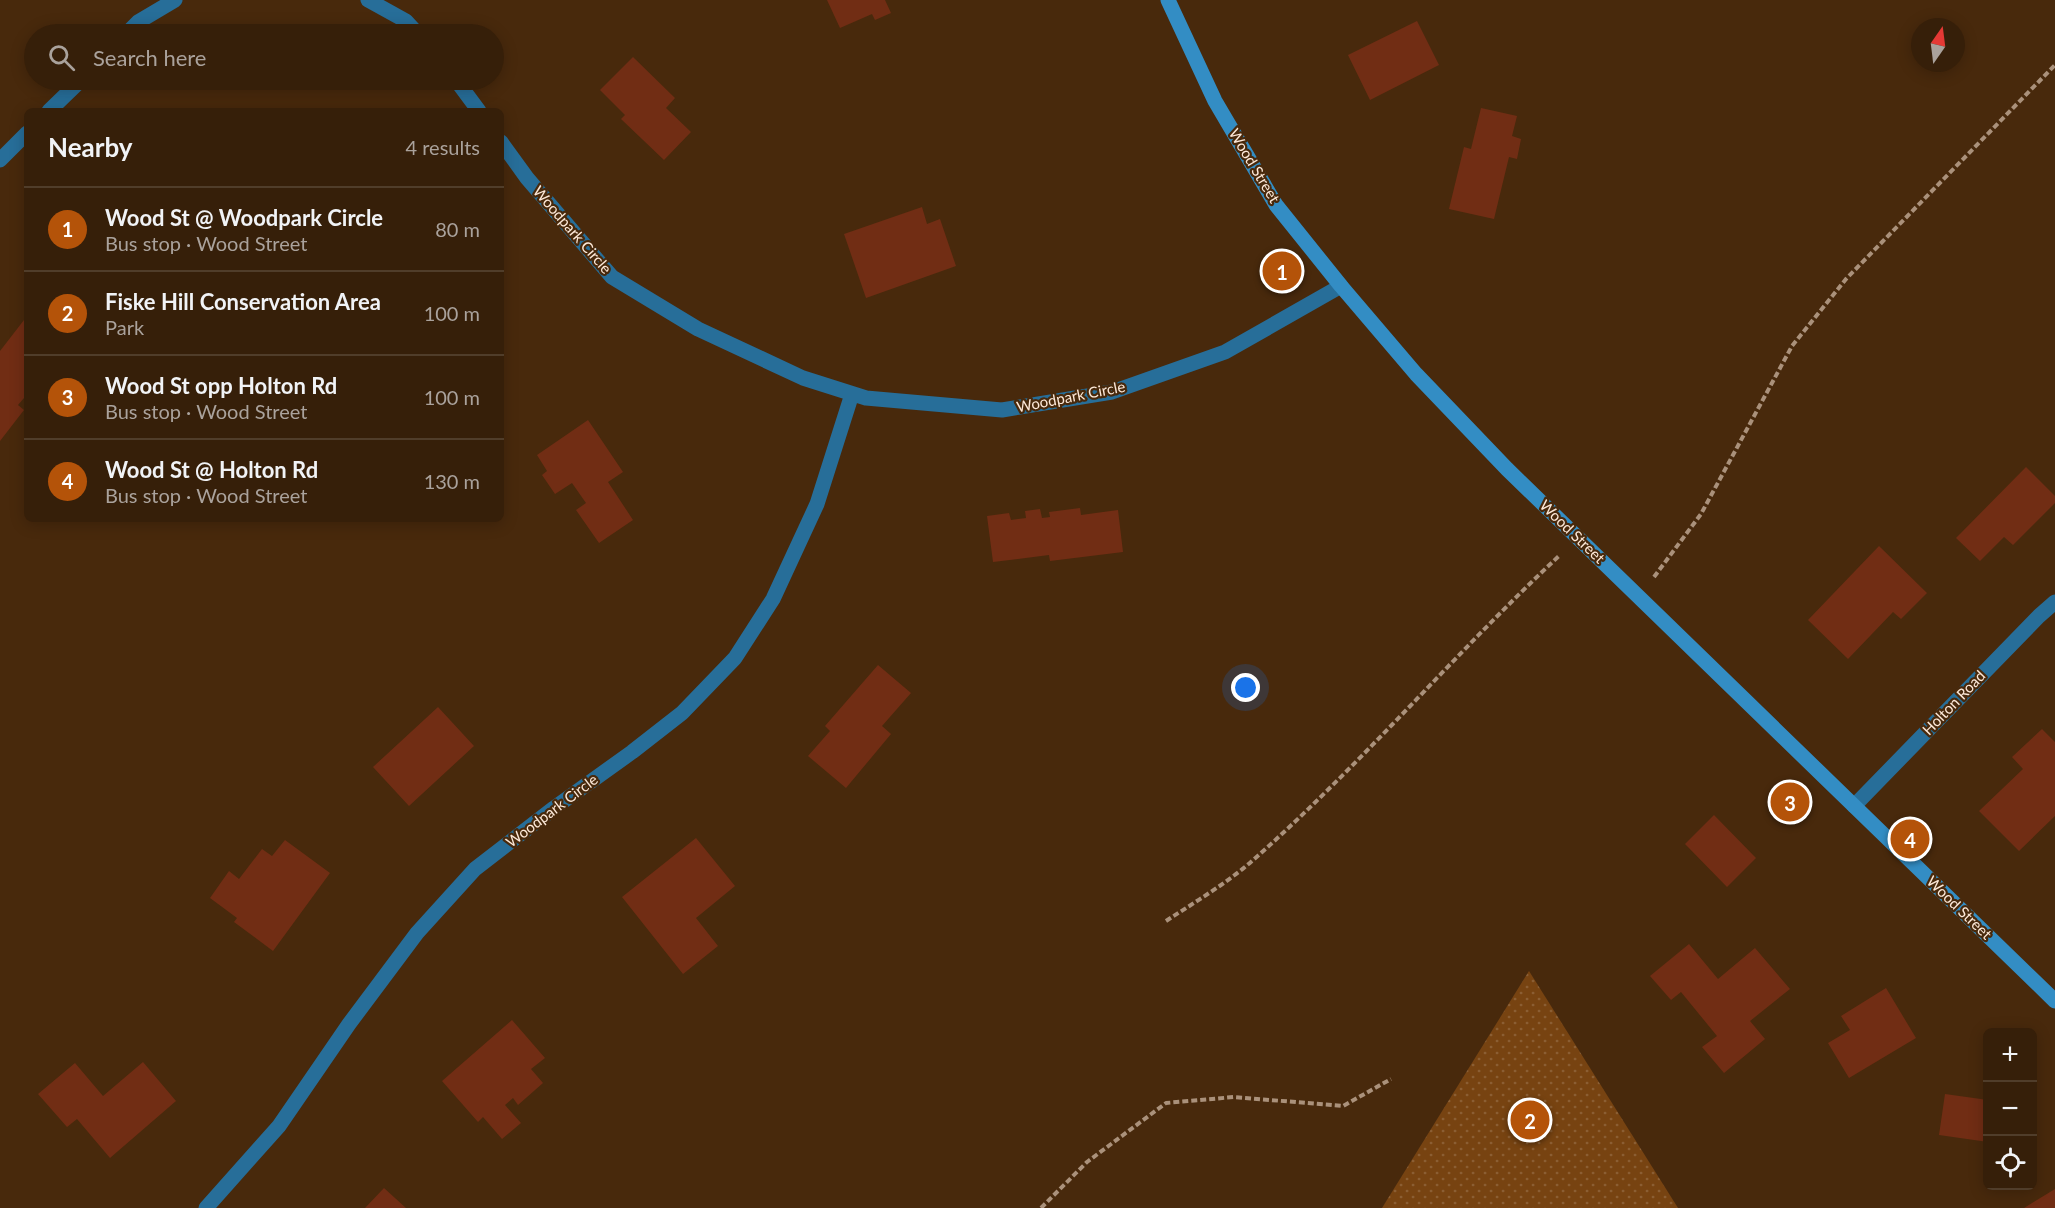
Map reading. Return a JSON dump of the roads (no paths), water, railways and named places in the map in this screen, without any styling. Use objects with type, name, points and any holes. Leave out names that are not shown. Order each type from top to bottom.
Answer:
[{"type":"street","points":[[136,24],[176,0]]},
{"type":"street","points":[[368,0],[409,24]]},
{"type":"street","name":"Wood Street","points":[[1168,0],[1215,101],[1276,205],[1416,374],[1462,424],[1578,538],[2055,1001]]},
{"type":"street","points":[[52,108],[71,90]]},
{"type":"street","points":[[463,90],[477,108]]},
{"type":"street","points":[[0,160],[24,136]]},
{"type":"street","name":"Woodpark Circle","points":[[504,146],[527,178],[612,277],[698,329],[803,378],[867,399],[1002,410],[1112,392],[1225,352],[1341,286]]},
{"type":"street","name":"Woodpark Circle","points":[[206,1208],[279,1126],[349,1024],[403,951],[475,869],[682,713],[735,658],[772,599],[817,504],[852,394]]},
{"type":"street","name":"Holton Road","points":[[1854,806],[2055,602]]},
{"type":"place","name":"Wood St @ Woodpark Circle","points":[[1282,271]]},
{"type":"place","name":"Wood St opp Holton Rd","points":[[1790,802]]},
{"type":"place","name":"Wood St @ Holton Rd","points":[[1910,839]]},
{"type":"place","name":"Fiske Hill Conservation Area","points":[[1530,1120]]}]
